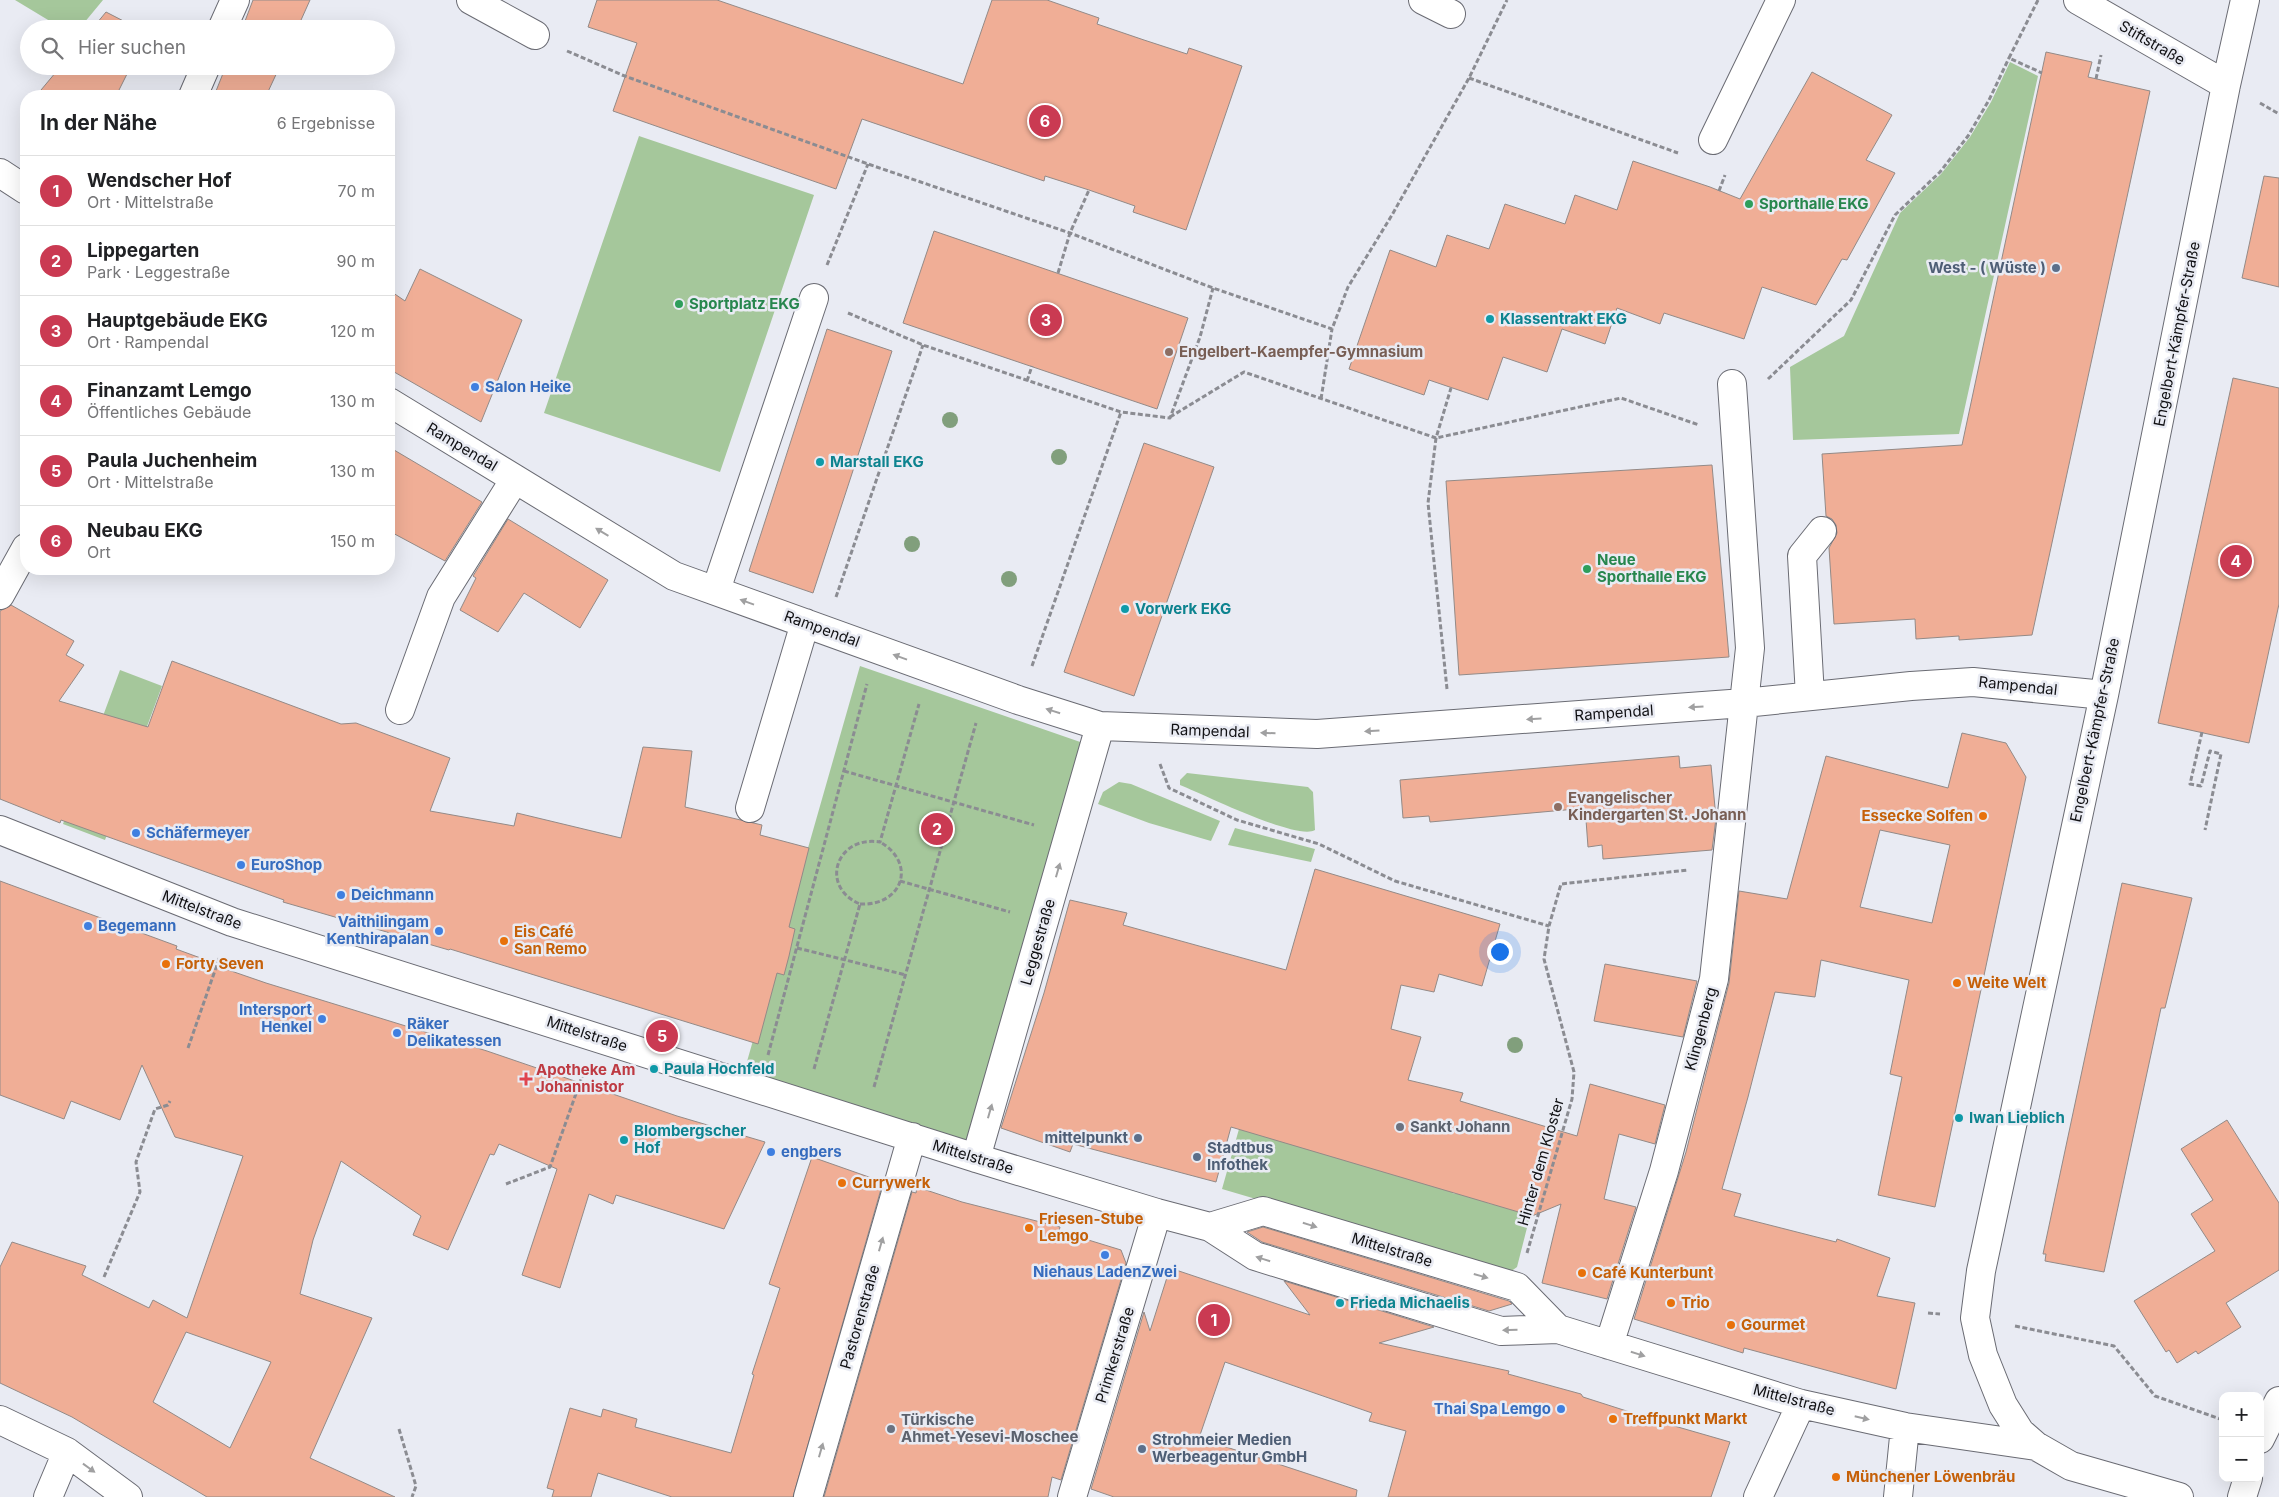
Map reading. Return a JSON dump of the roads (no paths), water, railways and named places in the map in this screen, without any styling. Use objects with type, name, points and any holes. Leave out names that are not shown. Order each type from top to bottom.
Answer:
[{"type":"street","points":[[226,20],[235,0]]},
{"type":"street","points":[[471,0],[535,35]]},
{"type":"street","points":[[1423,0],[1451,14]]},
{"type":"street","points":[[1713,140],[1781,0]]},
{"type":"street","name":"Stiftstraße","points":[[2078,0],[2226,85]]},
{"type":"street","name":"Engelbert-Kämpfer-Straße","points":[[2036,1446],[2020,1432],[2004,1405],[1983,1355],[1975,1318],[1981,1271],[2104,695],[2226,85],[2245,0]]},
{"type":"street","points":[[196,90],[202,75]]},
{"type":"street","points":[[0,173],[20,186]]},
{"type":"street","points":[[716,590],[814,298]]},
{"type":"street","name":"Klingenberg","points":[[1609,1345],[1664,1172],[1714,979],[1728,865],[1750,648],[1732,384]]},
{"type":"street","name":"Rampendal","points":[[395,406],[674,576],[1018,700],[1100,726],[1317,734],[1744,703],[1973,682],[2104,695]]},
{"type":"street","points":[[400,710],[441,597],[515,479]]},
{"type":"street","points":[[1810,696],[1802,556],[1822,530]]},
{"type":"street","points":[[0,595],[20,559]]},
{"type":"street","points":[[750,808],[815,627]]},
{"type":"street","name":"Leggestraße","points":[[976,1158],[1100,726]]},
{"type":"street","name":"Mittelstraße","points":[[0,830],[232,922],[976,1158],[1157,1213],[1210,1226],[1255,1256],[1501,1331],[1558,1329],[1801,1404],[1905,1427],[2036,1446]]},
{"type":"street","name":"Pastorenstraße","points":[[808,1497],[912,1137]]},
{"type":"street","name":"Mittelstraße","points":[[1210,1226],[1263,1211],[1517,1287],[1558,1329]]},
{"type":"street","name":"Primkerstraße","points":[[1072,1497],[1157,1213]]},
{"type":"street","points":[[2261,1437],[2279,1401]]},
{"type":"street","points":[[1758,1497],[1801,1404]]},
{"type":"street","points":[[0,1420],[67,1452],[128,1497]]},
{"type":"street","points":[[1898,1497],[1905,1427]]},
{"type":"street","points":[[2036,1446],[2071,1466],[2179,1497]]},
{"type":"street","points":[[48,1497],[67,1452]]},
{"type":"street","points":[[2242,1497],[2247,1482]]},
{"type":"place","name":"Neubau EKG","points":[[1045,121]]},
{"type":"place","name":"Sporthalle EKG","points":[[1749,204]]},
{"type":"place","name":"West - ( Wüste )","points":[[2056,268]]},
{"type":"place","name":"Sportplatz EKG","points":[[679,304]]},
{"type":"place","name":"Klassentrakt EKG","points":[[1490,319]]},
{"type":"place","name":"Hauptgebäude EKG","points":[[1046,320]]},
{"type":"place","name":"Engelbert-Kaempfer-Gymnasium","points":[[1169,352]]},
{"type":"place","name":"Salon Heike","points":[[475,387]]},
{"type":"place","name":"Marstall EKG","points":[[820,462]]},
{"type":"place","name":"Finanzamt Lemgo","points":[[2236,561]]},
{"type":"place","name":"Neue Sporthalle EKG","points":[[1587,569]]},
{"type":"place","name":"Vorwerk EKG","points":[[1125,609]]},
{"type":"place","name":"Evangelischer Kindergarten St. Johann","points":[[1558,807]]},
{"type":"place","name":"Essecke Solfen","points":[[1983,816]]},
{"type":"place","name":"Lippegarten","points":[[937,829]]},
{"type":"place","name":"Schäfermeyer","points":[[136,833]]},
{"type":"place","name":"EuroShop","points":[[241,865]]},
{"type":"place","name":"Deichmann","points":[[341,895]]},
{"type":"place","name":"Begemann","points":[[88,926]]},
{"type":"place","name":"Vaithilingam Kenthirapalan","points":[[439,931]]},
{"type":"place","name":"Eis Café San Remo","points":[[504,941]]},
{"type":"place","name":"Forty Seven","points":[[166,964]]},
{"type":"place","name":"Weite Welt","points":[[1957,983]]},
{"type":"place","name":"Intersport Henkel","points":[[322,1019]]},
{"type":"place","name":"Räker Delikatessen","points":[[397,1033]]},
{"type":"place","name":"Paula Juchenheim","points":[[662,1036]]},
{"type":"place","name":"Paula Hochfeld","points":[[654,1069]]},
{"type":"place","name":"Apotheke Am Johannistor","points":[[526,1079]]},
{"type":"place","name":"Iwan Lieblich","points":[[1959,1118]]},
{"type":"place","name":"Sankt Johann","points":[[1400,1127]]},
{"type":"place","name":"mittelpunkt","points":[[1138,1138]]},
{"type":"place","name":"Blombergscher Hof","points":[[624,1140]]},
{"type":"place","name":"engbers","points":[[771,1152]]},
{"type":"place","name":"Stadtbus Infothek","points":[[1197,1157]]},
{"type":"place","name":"Currywerk","points":[[842,1183]]},
{"type":"place","name":"Friesen-Stube Lemgo","points":[[1029,1228]]},
{"type":"place","name":"Niehaus LadenZwei","points":[[1105,1255]]},
{"type":"place","name":"Café Kunterbunt","points":[[1582,1273]]},
{"type":"place","name":"Frieda Michaelis","points":[[1340,1303]]},
{"type":"place","name":"Trio","points":[[1671,1303]]},
{"type":"place","name":"Wendscher Hof","points":[[1214,1320]]},
{"type":"place","name":"Gourmet","points":[[1731,1325]]},
{"type":"place","name":"Thai Spa Lemgo","points":[[1561,1409]]},
{"type":"place","name":"Treffpunkt Markt","points":[[1613,1419]]},
{"type":"place","name":"Türkische Ahmet-Yesevi-Moschee","points":[[891,1429]]},
{"type":"place","name":"Strohmeier Medien Werbeagentur GmbH","points":[[1142,1449]]},
{"type":"place","name":"Münchener Löwenbräu","points":[[1836,1477]]}]
